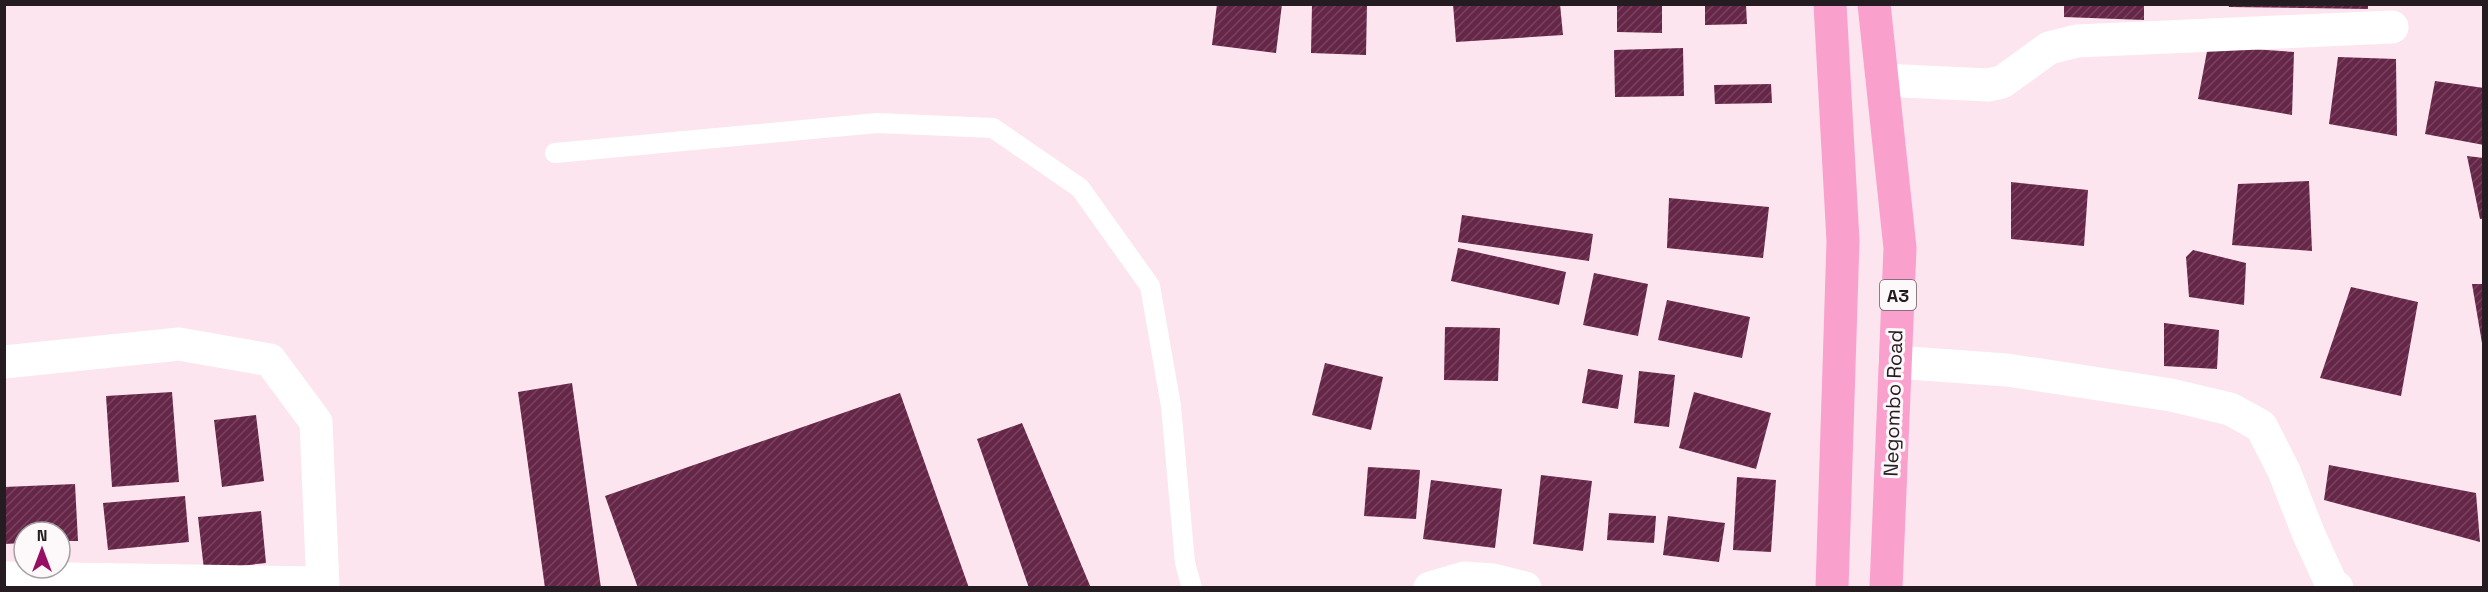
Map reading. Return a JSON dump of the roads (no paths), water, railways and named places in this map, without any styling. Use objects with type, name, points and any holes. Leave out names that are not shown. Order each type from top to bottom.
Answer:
[{"type":"highway","points":[[1830,4],[1843,241],[1832,588]]},
{"type":"highway","name":"Negombo Road","points":[[1874,4],[1900,248],[1886,588]]},
{"type":"street","points":[[1882,80],[1988,85],[2002,82],[2049,48],[2077,41],[2392,27]]},
{"type":"street","points":[[4,362],[179,344],[270,360],[316,422],[323,585],[4,578]]},
{"type":"street","points":[[1895,362],[2007,370],[2170,395],[2230,409],[2261,426],[2284,471],[2331,583],[2337,588]]},
{"type":"street","points":[[1430,588],[1464,578],[1493,580],[1525,588]]},
{"type":"lane","points":[[555,153],[877,123],[993,128],[1080,188],[1150,286],[1171,406],[1185,563],[1192,588]]}]
